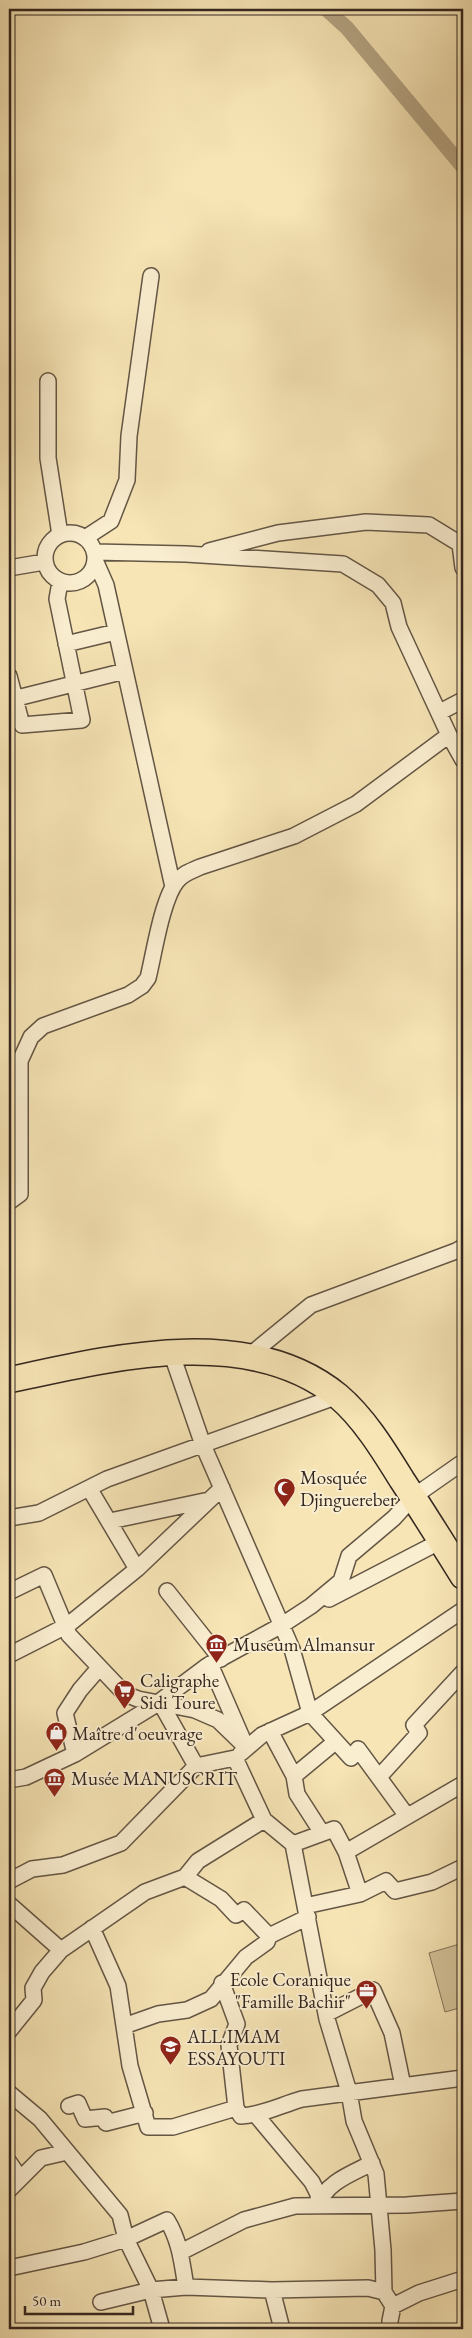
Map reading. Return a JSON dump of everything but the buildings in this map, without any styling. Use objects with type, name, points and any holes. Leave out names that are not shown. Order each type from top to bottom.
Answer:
[{"type":"main road","points":[[9,1380],[79,1365],[171,1352],[250,1356],[302,1373],[338,1396],[376,1439],[463,1576]]},
{"type":"street","points":[[85,538],[111,521],[127,480],[129,436],[151,276]]},
{"type":"street","points":[[48,381],[48,458],[60,534]]},
{"type":"street","points":[[197,555],[278,533],[366,522],[429,525],[460,544],[463,568]]},
{"type":"street","points":[[95,556],[89,575],[75,583],[60,582],[47,571],[44,562],[47,546],[60,534],[69,533],[85,538],[95,556],[106,585],[173,888]]},
{"type":"street","points":[[95,556],[197,555],[343,564],[378,585],[393,602],[399,626],[449,735],[463,760]]},
{"type":"street","points":[[9,568],[44,562]]},
{"type":"street","points":[[9,676],[12,699],[22,725],[82,720],[56,599],[60,582]]},
{"type":"street","points":[[66,644],[116,632]]},
{"type":"street","points":[[12,699],[125,671]]},
{"type":"street","points":[[440,712],[463,700]]},
{"type":"street","points":[[9,1202],[20,1194],[20,1061],[31,1037],[44,1026],[128,995],[142,986],[148,978],[166,901],[176,881],[186,873],[294,836],[356,804],[449,735]]},
{"type":"street","points":[[250,1356],[311,1305],[456,1252],[463,1246]]},
{"type":"street","points":[[171,1352],[203,1445],[222,1488],[288,1621],[292,1649],[310,1713],[351,1758],[358,1749],[408,1816]]},
{"type":"street","points":[[9,1518],[39,1513],[107,1479],[338,1396]]},
{"type":"street","points":[[288,1621],[341,1580],[349,1556],[394,1518],[413,1497],[463,1462]]},
{"type":"street","points":[[89,1488],[137,1569]]},
{"type":"street","points":[[9,1655],[65,1627],[137,1569],[222,1488]]},
{"type":"street","points":[[110,1521],[210,1500]]},
{"type":"street","points":[[9,1780],[26,1777],[75,1754],[160,1702],[216,1662],[288,1621],[441,1541]]},
{"type":"street","points":[[9,1592],[44,1576],[65,1627],[79,1647],[125,1694],[138,1699],[195,1710],[218,1720],[247,1748]]},
{"type":"street","points":[[167,1591],[216,1662],[247,1748]]},
{"type":"street","points":[[9,1881],[32,1869],[63,1865],[120,1843],[196,1766],[235,1758],[262,1735],[310,1713],[463,1610]]},
{"type":"street","points":[[75,1754],[65,1714],[75,1697],[99,1668]]},
{"type":"street","points":[[379,1777],[419,1733],[414,1725],[463,1672]]},
{"type":"street","points":[[160,1702],[196,1766]]},
{"type":"street","points":[[270,1731],[294,1776],[297,1794],[322,1833]]},
{"type":"street","points":[[294,1776],[335,1742]]},
{"type":"street","points":[[235,1758],[264,1820],[293,1844],[326,2014],[349,2092],[354,2121],[376,2174],[380,2204],[384,2292],[393,2306],[390,2329]]},
{"type":"street","points":[[346,1852],[463,1784]]},
{"type":"street","points":[[9,2031],[34,2000],[33,1988],[37,1980],[61,1950],[144,1892],[185,1877],[204,1857],[264,1820]]},
{"type":"street","points":[[293,1844],[334,1829],[346,1852],[360,1894]]},
{"type":"street","points":[[124,2026],[158,2014],[187,2010],[211,1998],[246,1957],[267,1942],[269,1936],[306,1911],[360,1894],[386,1881],[394,1891],[432,1882],[463,1867]]},
{"type":"street","points":[[185,1877],[221,1899],[236,1915],[244,1910],[269,1936]]},
{"type":"street","points":[[9,1904],[61,1950]]},
{"type":"street","points":[[92,1928],[118,1986],[130,2066],[148,2127],[173,2127],[236,2108]]},
{"type":"street","points":[[222,1983],[237,2024],[229,2044],[236,2108],[241,2116],[256,2115],[277,2106],[302,2099],[463,2078]]},
{"type":"street","points":[[326,2014],[373,1990],[392,2033],[403,2086]]},
{"type":"street","points":[[9,2093],[40,2119],[120,2215],[126,2239],[151,2290],[162,2329]]},
{"type":"street","points":[[69,2106],[78,2103],[85,2119],[105,2117],[106,2123],[145,2113]]},
{"type":"street","points":[[256,2115],[312,2182],[318,2194],[319,2205]]},
{"type":"street","points":[[9,2190],[41,2158],[67,2152]]},
{"type":"street","points":[[9,2162],[20,2178]]},
{"type":"street","points":[[319,2205],[321,2195],[331,2186],[372,2163]]},
{"type":"street","points":[[180,2252],[244,2220],[295,2206],[407,2205],[463,2201]]},
{"type":"street","points":[[9,2268],[84,2252],[126,2239],[167,2220],[174,2232],[180,2252],[186,2287]]},
{"type":"street","points":[[393,2306],[419,2293],[463,2279]]},
{"type":"street","points":[[101,2302],[151,2290],[186,2287],[272,2290],[368,2288],[384,2292]]},
{"type":"street","points":[[272,2290],[282,2329]]},
{"type":"shaded area","points":[[463,1943],[463,2007],[445,2012],[429,1953]]},
{"type":"waterway","points":[[326,9],[347,28],[463,167]]},
{"type":"place","name":"Mosquée Djinguereber","points":[[284,1507]]},
{"type":"place","name":"Museum Almansur","points":[[217,1663]]},
{"type":"place","name":"Caligraphe Sidi Toure","points":[[124,1710]]},
{"type":"place","name":"Maître d'oeuvrage","points":[[56,1752]]},
{"type":"place","name":"Musée MANUSCRIT","points":[[55,1797]]},
{"type":"place","name":"Ecole Coranique \"Famille Bachir\"","points":[[367,2009]]},
{"type":"place","name":"ALL.IMAM ESSAYOUTI","points":[[171,2066]]}]
